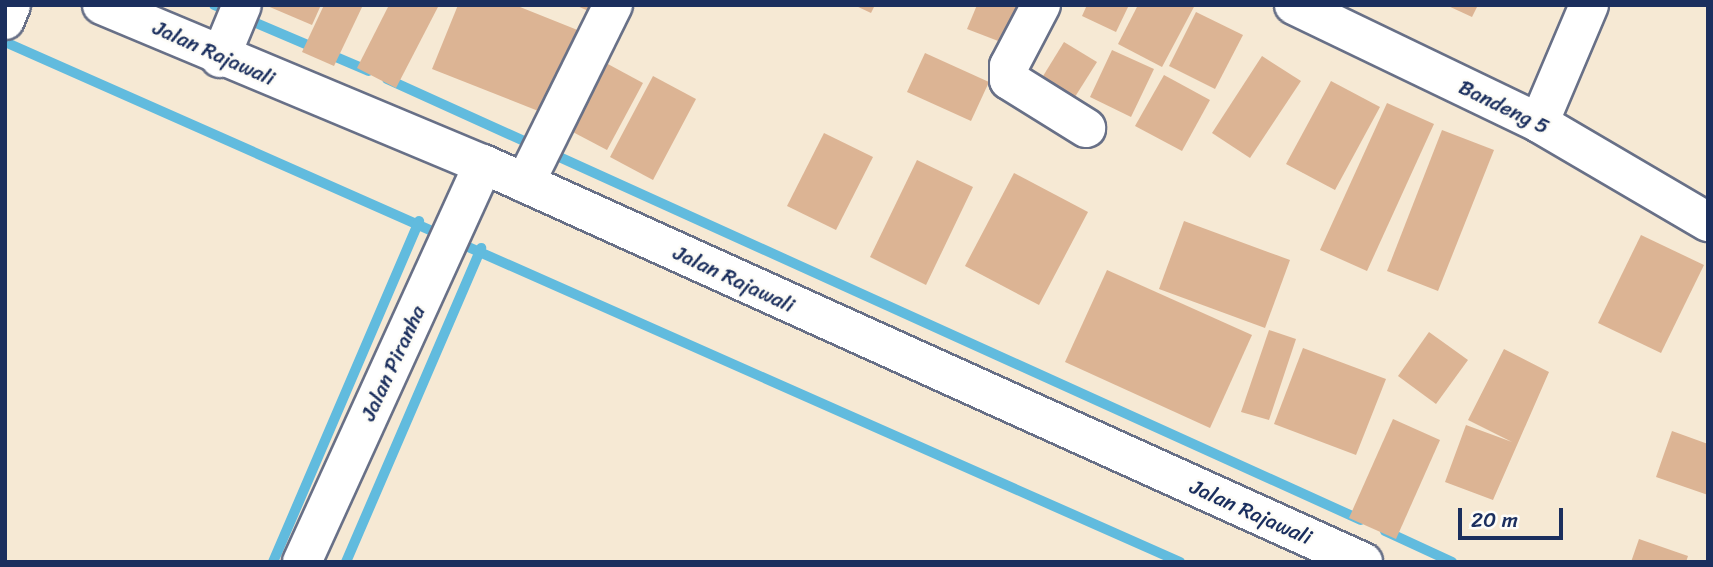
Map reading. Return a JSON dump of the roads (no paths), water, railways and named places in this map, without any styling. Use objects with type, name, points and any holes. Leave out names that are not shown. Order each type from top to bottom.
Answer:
[{"type":"main road","points":[[5,20],[11,5]]},
{"type":"main road","name":"Jalan Rajawali","points":[[102,5],[220,58],[483,164],[1363,562]]},
{"type":"main road","points":[[220,58],[242,5]]},
{"type":"main road","points":[[525,183],[613,5]]},
{"type":"main road","points":[[1041,5],[1009,66],[1009,79],[1086,128]]},
{"type":"main road","name":"Bandeng 5","points":[[1294,5],[1539,123],[1708,222]]},
{"type":"main road","points":[[1539,123],[1589,5]]},
{"type":"main road","name":"Jalan Piranha","points":[[302,562],[483,164]]},
{"type":"waterway","points":[[214,5],[369,71]]},
{"type":"waterway","points":[[5,42],[1180,562]]},
{"type":"waterway","points":[[387,79],[1361,520]]},
{"type":"waterway","points":[[273,562],[419,221]]},
{"type":"waterway","points":[[346,562],[481,248]]},
{"type":"waterway","points":[[1385,531],[1452,562]]}]
